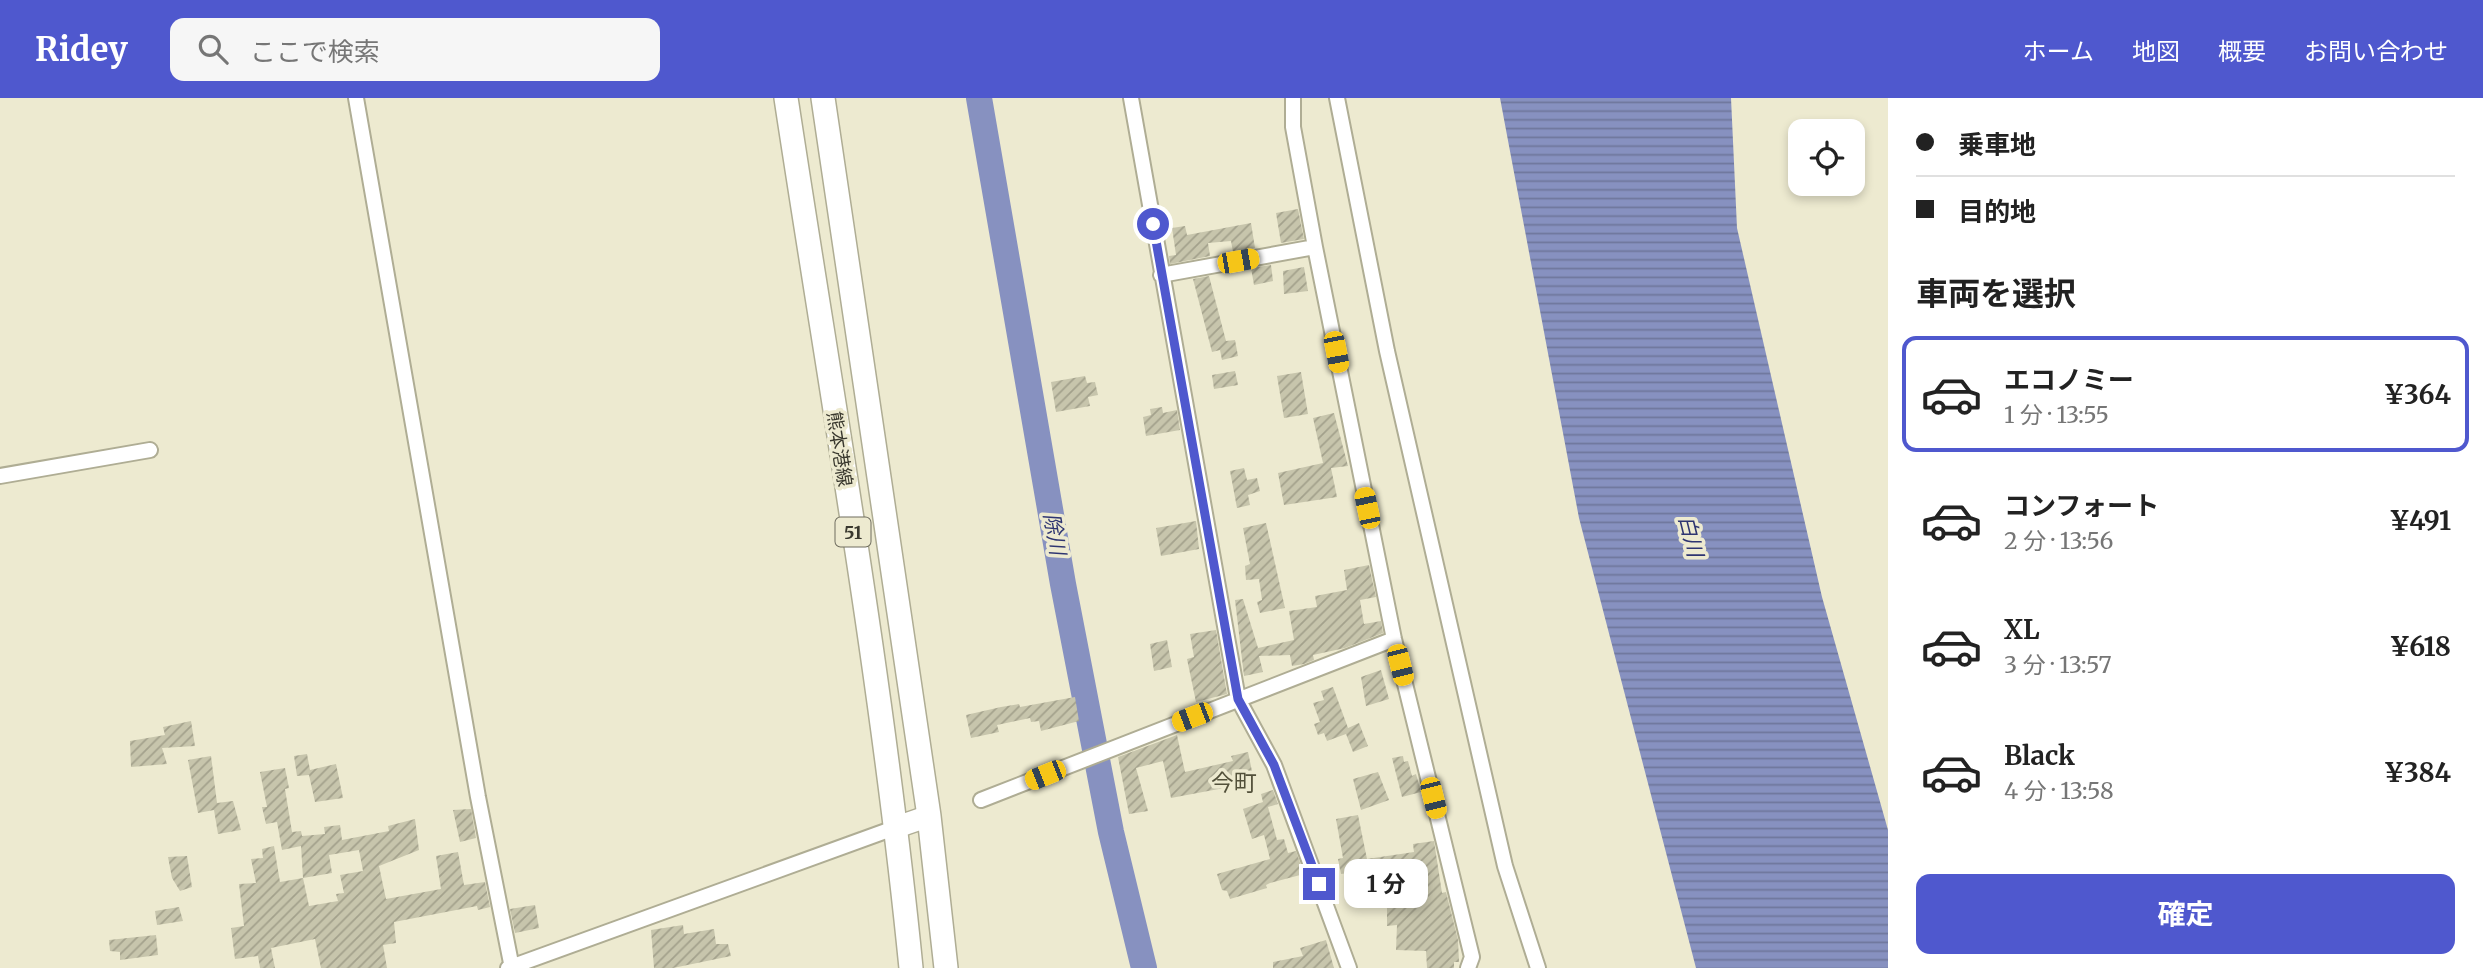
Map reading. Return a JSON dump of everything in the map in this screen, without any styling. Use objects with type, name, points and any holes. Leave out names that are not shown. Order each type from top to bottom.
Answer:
[{"type":"main road","name":"熊本港線","points":[[786,98],[897,827],[911,968]]},
{"type":"main road","name":"熊本港線","points":[[823,98],[929,816],[946,968]]},
{"type":"main road","points":[[821,330],[858,325]]},
{"type":"street","points":[[356,98],[476,784],[511,968],[929,816]]},
{"type":"street","points":[[1131,98],[1238,699],[1274,765],[1349,968]]},
{"type":"street","points":[[1285,98],[1293,127],[1314,247],[1394,639],[1472,957],[1468,968]]},
{"type":"street","points":[[1293,98],[1293,127]]},
{"type":"street","points":[[1337,98],[1387,351],[1502,853],[1538,968]]},
{"type":"street","points":[[1161,275],[1314,247]]},
{"type":"street","points":[[0,476],[150,450]]},
{"type":"street","points":[[981,800],[1394,639]]},
{"type":"water","name":"白川","points":[[1500,98],[1731,98],[1737,228],[1822,597],[1888,830],[1888,968],[1696,968],[1579,518]]},
{"type":"building","points":[[1298,209],[1304,239],[1281,243],[1276,213]]},
{"type":"building","points":[[1251,223],[1255,248],[1233,252],[1231,241],[1208,243],[1210,256],[1170,264],[1169,256],[1176,255],[1172,228],[1185,226],[1187,235]]},
{"type":"building","points":[[1271,265],[1273,281],[1254,285],[1251,268]]},
{"type":"building","points":[[1304,267],[1308,291],[1284,294],[1283,271]]},
{"type":"building","points":[[1209,276],[1226,341],[1235,340],[1238,356],[1222,360],[1220,350],[1212,352],[1193,279]]},
{"type":"building","points":[[1235,371],[1238,385],[1214,389],[1212,375]]},
{"type":"building","points":[[1301,372],[1308,414],[1284,418],[1277,376]]},
{"type":"building","points":[[1085,376],[1087,383],[1095,382],[1098,395],[1088,397],[1090,406],[1056,412],[1051,382]]},
{"type":"building","points":[[1162,407],[1163,413],[1177,410],[1180,430],[1146,436],[1143,417],[1151,415],[1150,409]]},
{"type":"building","points":[[1334,413],[1348,466],[1331,468],[1337,497],[1284,505],[1278,473],[1323,463],[1313,418]]},
{"type":"building","points":[[1244,468],[1247,480],[1257,478],[1260,491],[1248,495],[1250,505],[1237,508],[1230,471]]},
{"type":"building","points":[[1196,521],[1199,549],[1161,556],[1156,528]]},
{"type":"building","points":[[1266,523],[1285,608],[1260,613],[1257,602],[1262,600],[1259,579],[1246,580],[1245,566],[1250,564],[1243,528]]},
{"type":"building","points":[[1369,565],[1376,597],[1360,600],[1364,624],[1381,621],[1383,633],[1345,648],[1313,655],[1314,660],[1304,664],[1292,666],[1290,655],[1259,656],[1263,672],[1244,676],[1235,600],[1243,599],[1258,648],[1294,640],[1289,611],[1317,607],[1315,596],[1347,590],[1344,570]]},
{"type":"building","points":[[1216,630],[1227,694],[1196,702],[1187,659],[1194,657],[1190,634]]},
{"type":"building","points":[[1167,640],[1172,667],[1154,671],[1150,644]]},
{"type":"building","points":[[1381,670],[1389,699],[1366,706],[1361,677]]},
{"type":"building","points":[[1333,687],[1348,728],[1359,723],[1368,746],[1353,752],[1346,734],[1327,741],[1324,733],[1318,735],[1314,724],[1320,722],[1313,703],[1324,700],[1321,691]]},
{"type":"building","points":[[1075,697],[1079,721],[1041,731],[1039,721],[1031,722],[1030,718],[997,725],[999,732],[971,738],[966,715],[1019,704],[1020,707]]},
{"type":"building","points":[[191,721],[195,746],[162,748],[167,764],[131,767],[130,741],[165,735],[163,727]]},
{"type":"building","points":[[1177,735],[1185,772],[1233,761],[1231,756],[1248,752],[1253,776],[1223,783],[1224,788],[1171,798],[1163,761],[1136,768],[1148,811],[1129,814],[1118,757]]},
{"type":"building","points":[[307,754],[310,770],[336,764],[343,798],[315,802],[309,775],[297,776],[294,756]]},
{"type":"building","points":[[211,756],[217,803],[233,801],[241,830],[218,834],[214,810],[198,813],[188,760]]},
{"type":"building","points":[[1403,756],[1404,762],[1408,761],[1412,776],[1416,774],[1421,792],[1402,797],[1392,758]]},
{"type":"building","points":[[285,768],[289,788],[285,789],[292,832],[301,831],[302,836],[325,834],[324,827],[340,825],[342,840],[389,831],[388,826],[415,819],[419,850],[379,866],[386,899],[441,889],[436,856],[458,852],[464,885],[485,882],[490,907],[478,910],[477,906],[394,922],[396,943],[383,945],[387,968],[321,968],[315,939],[271,948],[275,968],[260,968],[258,956],[235,959],[231,928],[244,926],[239,884],[256,883],[251,859],[263,858],[262,849],[274,846],[280,882],[303,878],[301,846],[282,850],[277,822],[266,824],[262,807],[267,807],[260,772]],"holes":[[[359,850],[363,871],[340,875],[344,893],[336,894],[338,901],[309,906],[303,878],[332,873],[329,855]]]},
{"type":"building","points":[[1378,772],[1389,800],[1361,810],[1353,779]]},
{"type":"building","points":[[1273,790],[1278,804],[1268,807],[1277,840],[1284,839],[1288,853],[1296,851],[1304,874],[1270,883],[1266,885],[1267,888],[1230,899],[1227,891],[1222,890],[1217,874],[1270,859],[1264,835],[1252,839],[1243,809],[1263,802],[1261,794]]},
{"type":"building","points":[[471,809],[476,838],[460,842],[453,810]]},
{"type":"building","points":[[1358,815],[1367,859],[1414,852],[1413,844],[1434,841],[1442,893],[1446,892],[1458,940],[1459,962],[1454,962],[1454,968],[1427,968],[1426,951],[1396,950],[1397,925],[1387,926],[1387,895],[1355,902],[1348,873],[1341,874],[1338,859],[1343,858],[1336,819]]},
{"type":"building","points":[[187,856],[192,887],[180,891],[172,878],[168,857]]},
{"type":"building","points":[[535,905],[539,928],[515,933],[510,909]]},
{"type":"building","points":[[179,907],[183,921],[157,925],[155,911]]},
{"type":"building","points":[[683,925],[684,934],[714,929],[716,944],[728,944],[731,956],[673,968],[654,968],[651,930]]},
{"type":"building","points":[[156,935],[158,955],[120,960],[120,952],[110,951],[109,940]]},
{"type":"building","points":[[1326,940],[1334,968],[1273,968],[1273,962],[1303,956],[1300,948]]},
{"type":"waterway","name":"除川","points":[[979,98],[1063,584],[1111,832],[1144,968]]},
{"type":"district","name":"今町","points":[[1234,782]]},
{"type":"route","points":[[1153,224],[1238,699],[1274,765],[1319,884]]}]
